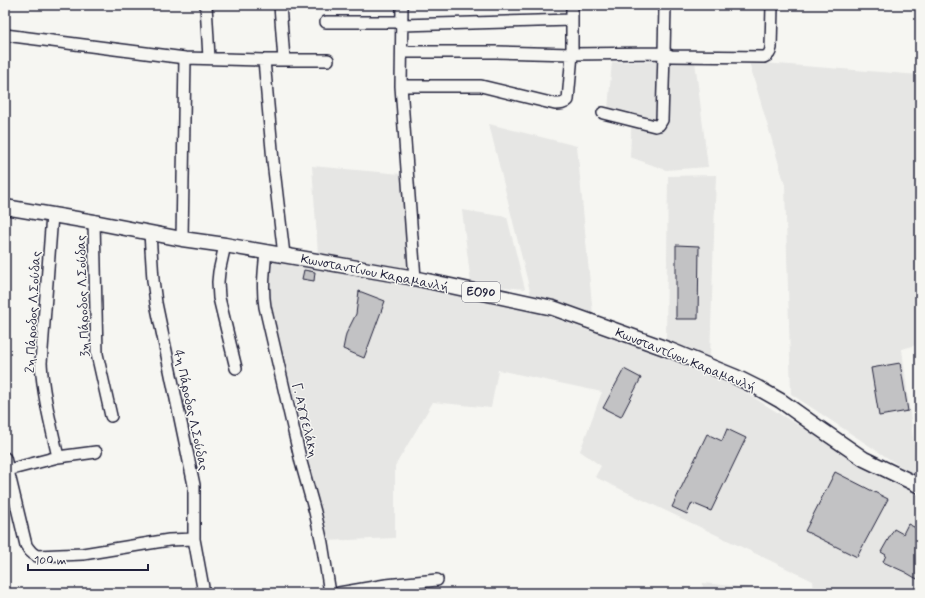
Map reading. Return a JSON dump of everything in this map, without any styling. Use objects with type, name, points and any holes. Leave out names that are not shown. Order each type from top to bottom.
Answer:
[{"type":"main road","name":"Κωνσταντίνου Καραμανλή","points":[[5,207],[182,239],[324,262],[415,279],[553,308],[670,350],[736,377],[781,400],[864,459],[920,486]]},
{"type":"street","points":[[206,5],[209,58]]},
{"type":"street","points":[[280,5],[284,60]]},
{"type":"street","points":[[402,5],[401,86],[415,279]]},
{"type":"street","points":[[401,86],[481,86],[555,104],[565,103],[568,100],[572,54],[572,5]]},
{"type":"street","points":[[603,113],[655,126],[659,125],[662,120],[665,5]]},
{"type":"street","points":[[402,52],[768,56],[771,48],[772,5]]},
{"type":"street","points":[[326,22],[402,23],[572,20]]},
{"type":"street","points":[[5,35],[185,58],[328,60]]},
{"type":"street","points":[[182,239],[185,58]]},
{"type":"street","points":[[264,60],[273,161],[284,255]]},
{"type":"street","name":"2η Πάροδος Λ.Σούδας","points":[[52,215],[41,363],[47,410],[58,457]]},
{"type":"street","name":"3η Πάροδος Λ.Σούδας","points":[[94,222],[97,354],[111,416]]},
{"type":"street","name":"4η Πάροδος Λ.Σούδας","points":[[150,233],[152,280],[156,303],[194,485],[194,539],[204,593]]},
{"type":"street","points":[[225,245],[218,282],[219,298],[236,368]]},
{"type":"street","name":"Γ. Αγγελάκη","points":[[266,252],[263,285],[264,307],[301,462],[315,512],[322,543],[330,593]]},
{"type":"street","points":[[8,470],[58,457],[96,452]]},
{"type":"street","points":[[5,458],[26,545],[32,553],[37,556],[83,554],[169,540],[194,539]]},
{"type":"street","points":[[339,593],[386,585],[438,580]]},
{"type":"shaded area","points":[[695,61],[708,167],[666,170],[630,157],[632,112],[608,109],[612,62]]},
{"type":"shaded area","points":[[749,62],[920,75],[920,344],[902,349],[918,478],[791,394],[785,185]]},
{"type":"shaded area","points":[[489,124],[577,146],[593,315],[531,295]]},
{"type":"shaded area","points":[[312,166],[401,174],[410,270],[318,254]]},
{"type":"shaded area","points":[[716,175],[710,358],[666,343],[668,176]]},
{"type":"shaded area","points":[[462,210],[507,217],[525,289],[471,284]]},
{"type":"shaded area","points":[[274,257],[512,303],[722,378],[840,451],[920,492],[920,589],[899,593],[814,593],[813,581],[595,477],[601,466],[580,451],[602,392],[498,370],[491,408],[433,402],[395,466],[395,538],[326,541],[267,292]]},
{"type":"shaded area","points":[[703,583],[797,593],[702,593]]},
{"type":"building","points":[[676,245],[699,246],[698,319],[676,319]]},
{"type":"building","points":[[304,270],[315,272],[314,281],[302,279]]},
{"type":"building","points":[[359,291],[385,301],[364,358],[343,349],[346,334],[356,314]]},
{"type":"building","points":[[900,363],[908,411],[879,416],[871,368]]},
{"type":"building","points":[[624,369],[641,378],[621,417],[603,408]]},
{"type":"building","points":[[727,429],[746,438],[711,511],[692,503],[687,514],[672,507],[707,434],[722,441]]},
{"type":"building","points":[[835,472],[888,499],[857,557],[805,531]]},
{"type":"building","points":[[908,524],[920,530],[920,576],[917,579],[883,562],[886,555],[881,552],[894,529],[903,534]]}]
